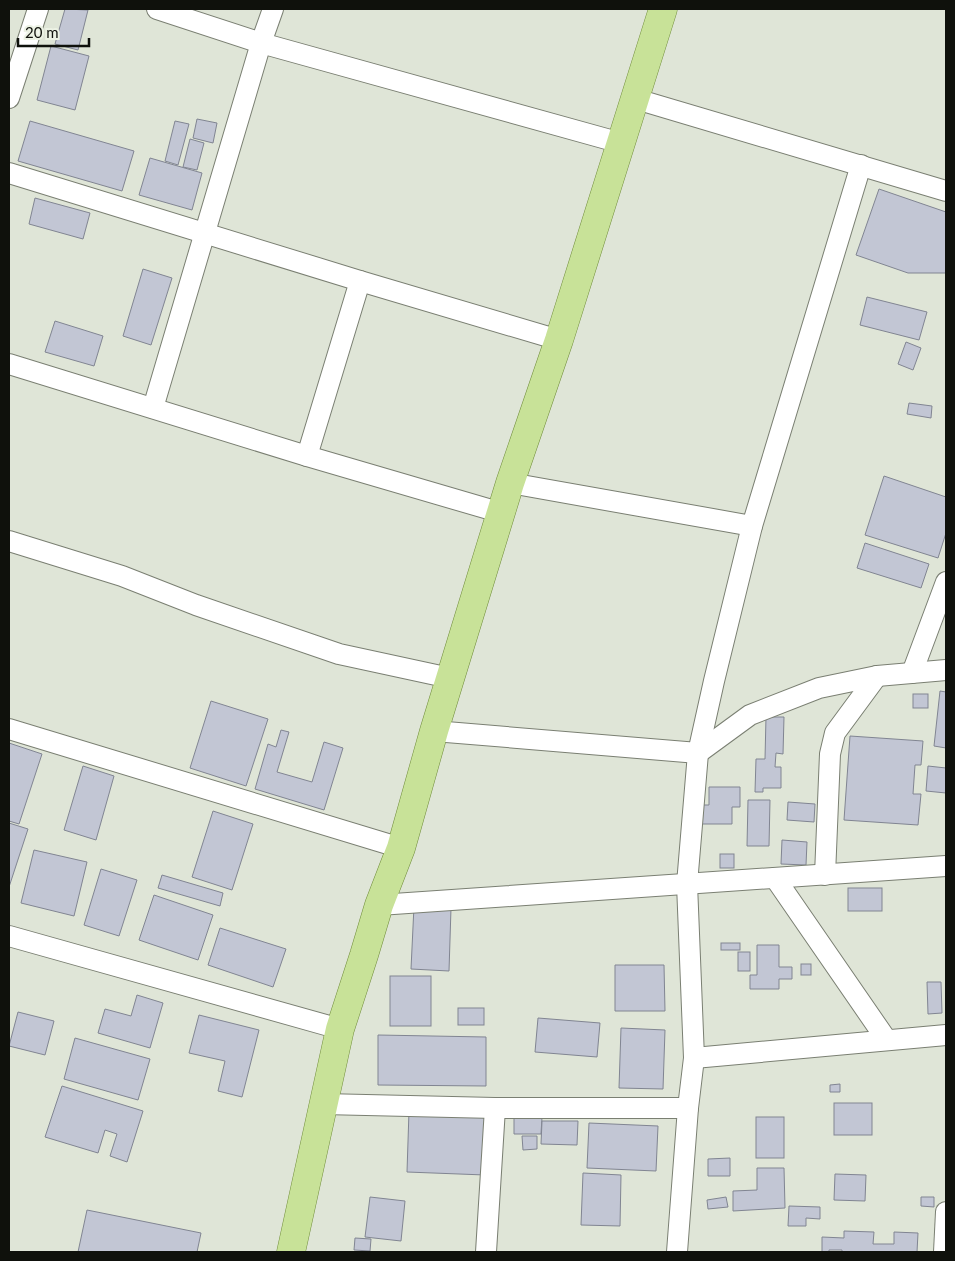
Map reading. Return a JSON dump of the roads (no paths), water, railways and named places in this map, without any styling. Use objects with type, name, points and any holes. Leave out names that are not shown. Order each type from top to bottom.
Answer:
[{"type":"main road","points":[[291,1252],[340,1029],[379,905],[401,848],[434,731],[510,483],[559,340],[663,9]]},
{"type":"street","points":[[9,98],[38,9]]},
{"type":"street","points":[[157,9],[261,43],[622,144]]},
{"type":"street","points":[[153,408],[261,43],[273,9]]},
{"type":"street","points":[[636,99],[946,191]]},
{"type":"street","points":[[677,1252],[688,1108],[694,1058],[687,884],[698,753],[752,526],[861,166]]},
{"type":"street","points":[[9,173],[559,340]]},
{"type":"street","points":[[307,456],[360,281]]},
{"type":"street","points":[[9,364],[307,456],[502,513]]},
{"type":"street","points":[[510,483],[752,526]]},
{"type":"street","points":[[9,542],[122,576],[196,605],[339,654],[450,678]]},
{"type":"street","points":[[912,672],[946,582]]},
{"type":"street","points":[[434,731],[698,753],[750,715],[819,688],[877,676],[946,670]]},
{"type":"street","points":[[825,875],[830,754],[835,734],[877,676]]},
{"type":"street","points":[[9,729],[401,848]]},
{"type":"street","points":[[379,905],[946,866]]},
{"type":"street","points":[[775,878],[886,1039]]},
{"type":"street","points":[[9,936],[340,1029]]},
{"type":"street","points":[[694,1058],[946,1035]]},
{"type":"street","points":[[323,1104],[495,1108],[688,1108]]},
{"type":"street","points":[[486,1252],[495,1108]]},
{"type":"street","points":[[944,1252],[946,1212]]}]
